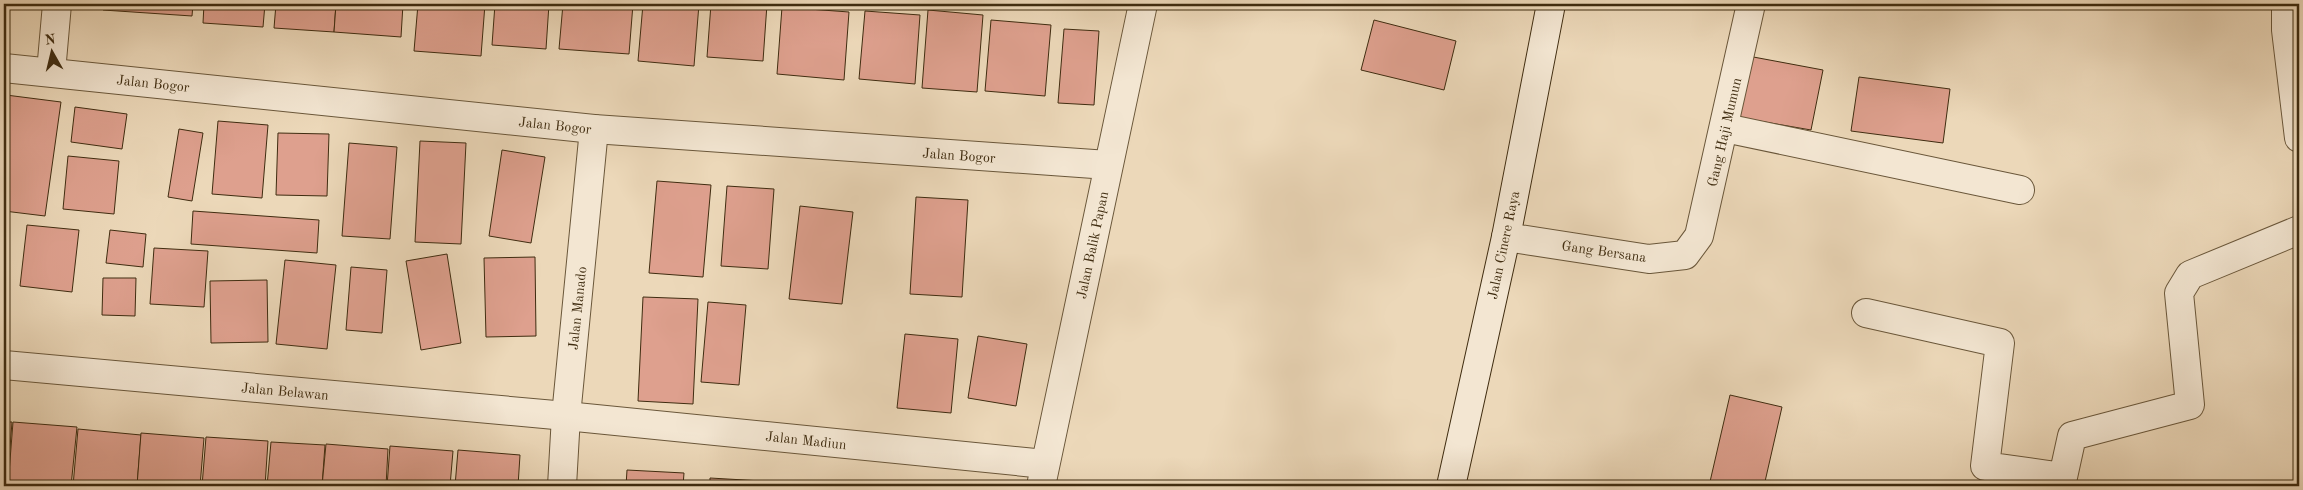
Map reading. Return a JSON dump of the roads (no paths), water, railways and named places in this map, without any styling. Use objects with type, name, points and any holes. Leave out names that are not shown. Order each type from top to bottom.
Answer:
[{"type":"street","points":[[51,72],[57,4]]},
{"type":"street","name":"Jalan Balik Papan","points":[[1043,475],[1142,4]]},
{"type":"street","name":"Jalan Cinere Raya","points":[[1451,486],[1514,238],[1551,4]]},
{"type":"street","name":"Gang Haji Mumun","points":[[1685,255],[1699,236],[1752,4]]},
{"type":"street","points":[[2286,4],[2286,30],[2296,97],[2299,138]]},
{"type":"street","name":"Jalan Bogor","points":[[4,68],[594,129],[1108,166]]},
{"type":"street","points":[[1725,128],[2020,190]]},
{"type":"street","name":"Jalan Manado","points":[[562,486],[566,416],[594,129]]},
{"type":"street","points":[[1866,313],[2000,342],[1985,466],[2063,477],[2072,436],[2190,405],[2179,293],[2190,275],[2299,230]]},
{"type":"street","name":"Gang Bersana","points":[[1514,238],[1649,259],[1685,255]]},
{"type":"street","name":"Jalan Belawan","points":[[4,365],[566,416]]},
{"type":"street","name":"Jalan Madiun","points":[[566,416],[1043,475]]}]
